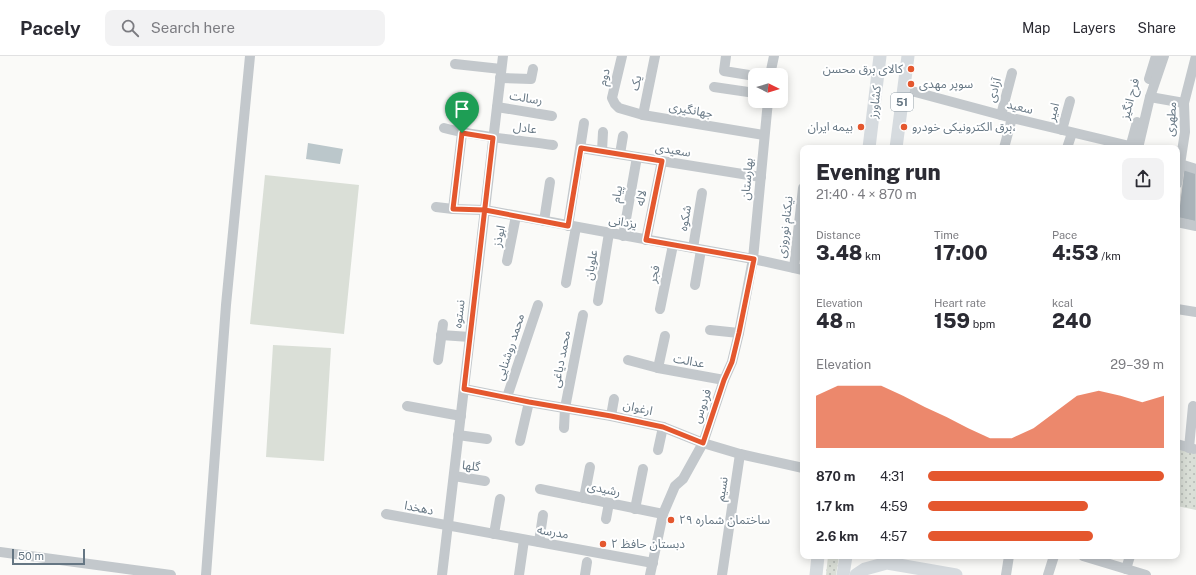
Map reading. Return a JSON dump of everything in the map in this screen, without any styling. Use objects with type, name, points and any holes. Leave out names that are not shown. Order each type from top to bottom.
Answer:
[{"type":"main road","name":"کشاورز","points":[[869,145],[880,56]]},
{"type":"main road","name":"51","points":[[896,145],[908,56]]},
{"type":"main road","points":[[816,575],[818,559]]},
{"type":"main road","points":[[843,575],[846,559]]},
{"type":"main road","points":[[856,575],[882,559],[956,575]]},
{"type":"street","points":[[206,575],[226,305],[250,56]]},
{"type":"street","name":"نستوه","points":[[442,575],[503,56]]},
{"type":"street","name":"دوم","points":[[615,104],[612,98],[622,56]]},
{"type":"street","name":"یک","points":[[643,115],[655,56]]},
{"type":"street","points":[[726,56],[724,71],[748,75]]},
{"type":"street","points":[[771,68],[774,56]]},
{"type":"street","name":"مطهری","points":[[1180,164],[1185,132],[1184,103],[1196,56]]},
{"type":"street","points":[[1135,145],[1150,97],[1158,57]]},
{"type":"street","name":"فرح انگیز","points":[[1135,145],[1158,57]]},
{"type":"street","points":[[455,64],[531,79],[533,69]]},
{"type":"street","name":"آزادی","points":[[1001,115],[1012,73]]},
{"type":"street","points":[[714,87],[748,92]]},
{"type":"street","name":"سعید","points":[[904,89],[1012,118],[1126,145]]},
{"type":"street","points":[[1150,97],[1184,103]]},
{"type":"street","name":"امیر","points":[[1067,145],[1070,100]]},
{"type":"street","name":"جهانگیری","points":[[615,104],[619,108],[643,115],[764,135]]},
{"type":"street","name":"رسالت","points":[[497,107],[552,116]]},
{"type":"street","name":"بهارستان","points":[[754,259],[767,108]]},
{"type":"street","points":[[1005,145],[1012,118]]},
{"type":"street","points":[[566,283],[584,123]]},
{"type":"street","name":"عادل","points":[[444,128],[462,133],[493,138],[553,145]]},
{"type":"street","points":[[602,151],[603,132]]},
{"type":"street","points":[[453,209],[462,133]]},
{"type":"street","points":[[620,154],[623,136]]},
{"type":"street","name":"سعیدی","points":[[581,148],[760,177]]},
{"type":"street","name":"پیام","points":[[623,236],[636,157]]},
{"type":"street","name":"لاله","points":[[646,240],[662,161]]},
{"type":"street","points":[[1180,164],[1196,169]]},
{"type":"street","points":[[544,221],[550,182]]},
{"type":"street","name":"شکوه","points":[[695,285],[702,193]]},
{"type":"street","name":"یزدانی","points":[[436,207],[485,210],[754,259],[798,269]]},
{"type":"street","name":"ابوذز","points":[[507,261],[516,216]]},
{"type":"street","points":[[1180,223],[1196,226]]},
{"type":"street","name":"علویان","points":[[598,301],[609,233]]},
{"type":"street","name":"نیکنام نوروزی","points":[[798,269],[800,237]]},
{"type":"street","name":"فجر","points":[[660,309],[673,245]]},
{"type":"street","name":"فردوس","points":[[650,575],[663,514],[675,486],[683,479],[703,443],[724,380],[732,362],[754,259]]},
{"type":"street","name":"محمد روشنایی","points":[[507,397],[538,305]]},
{"type":"street","points":[[1180,309],[1196,312]]},
{"type":"street","name":"محمد دیاغی","points":[[564,428],[565,408],[582,315]]},
{"type":"street","points":[[438,360],[443,324]]},
{"type":"street","points":[[710,330],[739,333]]},
{"type":"street","points":[[441,335],[470,337]]},
{"type":"street","name":"عدالت","points":[[664,336],[658,368],[724,380]]},
{"type":"street","points":[[628,360],[658,368]]},
{"type":"street","name":"ارغوان","points":[[464,389],[663,427],[703,443],[740,454],[800,467]]},
{"type":"street","points":[[611,416],[614,399]]},
{"type":"street","points":[[520,441],[529,402]]},
{"type":"street","points":[[407,406],[461,416]]},
{"type":"street","points":[[1180,445],[1193,448],[1193,406]]},
{"type":"street","points":[[658,450],[663,427]]},
{"type":"street","points":[[458,435],[486,439]]},
{"type":"street","name":"نسیم","points":[[722,575],[740,454]]},
{"type":"street","points":[[584,498],[590,467]]},
{"type":"street","points":[[635,509],[643,469]]},
{"type":"street","name":"گلها","points":[[454,476],[485,481]]},
{"type":"street","name":"رشیدی","points":[[540,489],[663,514]]},
{"type":"street","points":[[494,534],[500,499]]},
{"type":"street","points":[[606,519],[609,503]]},
{"type":"street","name":"دهخدا","points":[[386,514],[448,526]]},
{"type":"street","points":[[539,542],[543,515]]},
{"type":"street","name":"مدرسه","points":[[448,526],[653,563]]},
{"type":"street","points":[[519,575],[524,540]]},
{"type":"street","points":[[0,552],[171,575]]},
{"type":"street","points":[[1006,575],[1008,559]]},
{"type":"street","points":[[1013,575],[1015,559]]},
{"type":"street","points":[[1048,575],[1053,559]]},
{"type":"street","points":[[1093,559],[1140,574]]},
{"type":"street","points":[[1126,569],[1129,559]]},
{"type":"street","points":[[585,575],[587,562]]},
{"type":"shaded area","points":[[308,143],[343,149],[340,164],[306,159]]},
{"type":"shaded area","points":[[265,175],[359,185],[344,334],[250,324]]},
{"type":"shaded area","points":[[273,345],[331,348],[324,461],[266,457]]},
{"type":"shaded area","points":[[1180,447],[1196,451],[1196,510],[1180,507]]},
{"type":"shaded area","points":[[828,559],[839,559],[836,575],[826,575]]},
{"type":"building","points":[[1184,169],[1196,173],[1196,222],[1180,218],[1180,202]]},
{"type":"place","name":"کالای برق محسن","points":[[911,69]]},
{"type":"place","name":"سوپر مهدی","points":[[911,84]]},
{"type":"place","name":"بیمه ایران","points":[[861,127]]},
{"type":"place","name":"برق الکترونیکی خودرو،","points":[[904,127]]},
{"type":"place","name":"ساختمان شماره ۲۹","points":[[671,520]]},
{"type":"place","name":"دبستان حافظ ۲","points":[[603,544]]},
{"type":"route","points":[[462,133],[453,209],[485,210],[568,226],[581,148],[662,161],[646,240],[754,259],[732,362],[724,380],[703,443],[663,427],[464,389],[485,210],[493,138],[462,133]]}]
